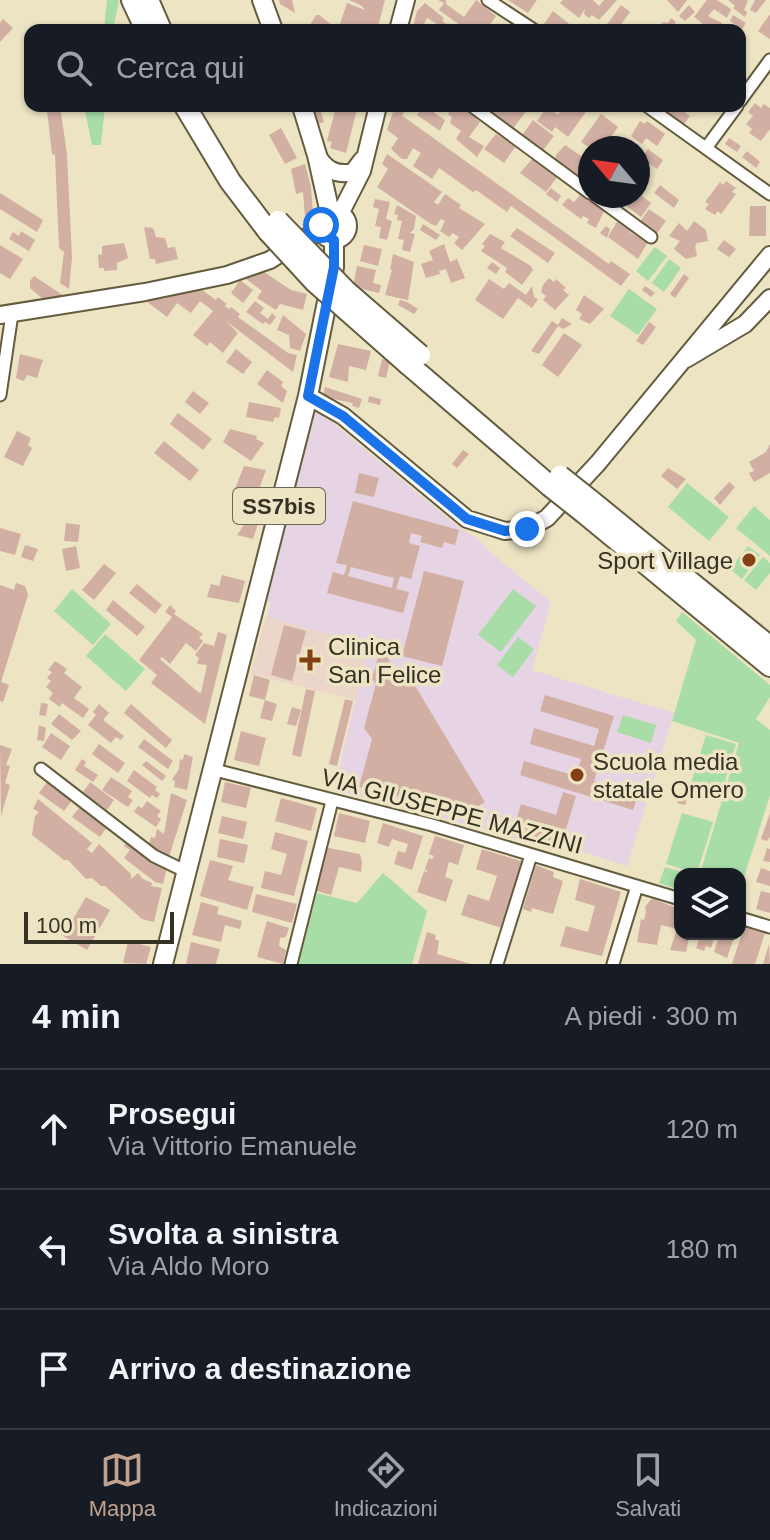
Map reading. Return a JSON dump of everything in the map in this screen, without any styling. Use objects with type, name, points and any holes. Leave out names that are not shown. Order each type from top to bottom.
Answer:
[{"type":"highway","points":[[132,0],[143,24]]},
{"type":"highway","points":[[148,0],[158,24]]},
{"type":"highway","points":[[189,112],[230,181],[414,360],[555,481],[770,647]]},
{"type":"highway","points":[[203,112],[273,226]]},
{"type":"highway","points":[[587,506],[770,666]]},
{"type":"main road","points":[[262,0],[271,24]]},
{"type":"main road","points":[[304,112],[335,214],[346,220],[347,229],[343,237],[328,236]]},
{"type":"main road","name":"SS7bis","points":[[163,964],[308,396],[334,267],[328,236]]},
{"type":"street","points":[[400,24],[406,0]]},
{"type":"street","points":[[488,0],[525,24]]},
{"type":"street","points":[[746,93],[770,60]]},
{"type":"street","points":[[335,214],[356,186],[377,112]]},
{"type":"street","points":[[480,112],[578,184]]},
{"type":"street","points":[[655,112],[770,194]]},
{"type":"street","points":[[706,148],[732,112]]},
{"type":"street","points":[[317,155],[328,169],[345,174],[355,170],[367,152]]},
{"type":"street","points":[[611,208],[651,237]]},
{"type":"street","points":[[0,395],[6,314],[145,292],[227,275],[270,260],[304,238],[328,236]]},
{"type":"street","points":[[308,396],[343,416],[467,519],[505,531],[527,529],[547,518],[598,463],[770,255]]},
{"type":"street","points":[[678,364],[745,324],[770,298]]},
{"type":"street","points":[[733,299],[734,314],[745,324]]},
{"type":"street","points":[[41,769],[154,856],[187,872]]},
{"type":"street","name":"VIA GIUSEPPE MAZZINI","points":[[211,769],[432,825],[674,897]]},
{"type":"street","points":[[291,964],[332,801]]},
{"type":"street","points":[[497,964],[531,855]]},
{"type":"street","points":[[613,964],[637,886]]},
{"type":"street","points":[[746,920],[770,927]]},
{"type":"shaded area","points":[[316,409],[551,602],[532,670],[674,713],[627,866],[562,845],[557,851],[334,790],[368,646],[267,617],[271,602],[267,601]]},
{"type":"shaded area","name":"Clinica San Felice","points":[[266,616],[368,646],[356,700],[251,674]]},
{"type":"green space","points":[[107,0],[119,0],[114,24],[105,24]]},
{"type":"green space","points":[[85,112],[104,112],[101,145],[92,145]]},
{"type":"green space","points":[[655,247],[667,256],[648,281],[636,271]]},
{"type":"green space","points":[[669,259],[681,268],[664,292],[652,283]]},
{"type":"green space","points":[[629,289],[657,309],[638,335],[610,316]]},
{"type":"green space","points":[[687,483],[729,517],[709,541],[668,507]]},
{"type":"green space","points":[[754,506],[770,520],[770,556],[736,528]]},
{"type":"green space","points":[[748,546],[760,555],[742,579],[730,569]]},
{"type":"green space","points":[[763,557],[770,563],[770,573],[756,590],[744,580]]},
{"type":"green space","points":[[72,589],[111,624],[93,645],[54,611]]},
{"type":"green space","points":[[513,589],[536,606],[501,652],[478,635]]},
{"type":"green space","points":[[682,612],[770,685],[770,697],[756,719],[770,730],[770,795],[746,871],[746,868],[702,868],[739,743],[672,721],[696,640],[676,621]]},
{"type":"green space","points":[[105,634],[145,669],[126,691],[86,656]]},
{"type":"green space","points":[[518,637],[534,649],[513,677],[497,665]]},
{"type":"green space","points":[[623,715],[656,725],[651,743],[617,732]]},
{"type":"green space","points":[[706,735],[736,744],[720,798],[689,789]]},
{"type":"green space","points":[[617,755],[642,762],[638,774],[613,767]]},
{"type":"green space","points":[[682,813],[713,822],[699,868],[666,864]]},
{"type":"green space","points":[[665,867],[674,870],[674,888],[659,883]]},
{"type":"green space","points":[[383,873],[427,911],[412,964],[298,964],[317,893],[357,903]]},
{"type":"building","points":[[279,0],[292,0],[295,13],[280,4]]},
{"type":"building","points":[[349,0],[385,0],[379,24],[340,24],[347,3],[365,10]]},
{"type":"building","points":[[438,0],[446,0],[446,4],[464,17],[476,0],[496,16],[490,24],[459,24],[439,10],[444,3]]},
{"type":"building","points":[[508,0],[537,0],[528,13]]},
{"type":"building","points":[[563,0],[593,0],[599,6],[604,0],[617,0],[599,20],[592,15],[589,18],[584,14],[585,9],[579,18],[560,3]]},
{"type":"building","points":[[667,0],[687,0],[678,12]]},
{"type":"building","points":[[707,0],[717,0],[731,9],[727,18],[714,9],[708,16],[721,24],[703,24],[694,17]]},
{"type":"building","points":[[728,0],[748,0],[745,17],[733,8],[735,6]]},
{"type":"building","points":[[755,0],[766,0],[756,13],[750,10]]},
{"type":"building","points":[[425,3],[447,24],[437,24],[427,18],[424,24],[414,24],[417,11]]},
{"type":"building","points":[[621,5],[630,12],[621,24],[607,24]]},
{"type":"building","points":[[689,5],[695,12],[685,21],[679,16]]},
{"type":"building","points":[[553,11],[569,24],[544,24]]},
{"type":"building","points":[[770,14],[770,39],[758,31]]},
{"type":"building","points":[[319,15],[330,24],[311,24]]},
{"type":"building","points":[[733,15],[746,23],[734,24],[730,21]]},
{"type":"building","points":[[3,19],[13,28],[0,42],[0,23]]},
{"type":"building","points":[[755,103],[761,108],[764,104],[770,108],[770,129],[761,141],[749,133],[752,129],[746,124],[753,116],[748,112]]},
{"type":"building","points":[[47,112],[61,112],[67,154],[72,258],[69,289],[60,283],[64,252],[59,248],[55,155],[52,154]]},
{"type":"building","points":[[314,112],[321,112],[324,122],[318,124]]},
{"type":"building","points":[[335,112],[357,112],[346,153],[330,148],[332,142],[327,141]]},
{"type":"building","points":[[393,112],[404,112],[402,116],[609,264],[611,261],[630,274],[621,286],[511,206],[507,212],[439,168],[432,179],[413,166],[421,153],[413,148],[407,159],[402,159],[391,149],[398,138],[387,130]]},
{"type":"building","points":[[419,112],[433,112],[445,120],[440,131],[417,115]]},
{"type":"building","points":[[471,112],[478,117],[476,119],[480,122],[469,137],[484,146],[477,157],[456,139],[461,131],[450,123],[452,117],[448,114]]},
{"type":"building","points":[[487,112],[526,112],[512,130]]},
{"type":"building","points":[[543,112],[558,115],[560,112],[586,112],[568,137],[555,127],[552,132],[537,121]]},
{"type":"building","points":[[667,112],[684,112],[690,116],[684,124]]},
{"type":"building","points":[[601,114],[618,127],[612,136],[585,136]]},
{"type":"building","points":[[533,120],[554,136],[541,153],[520,138]]},
{"type":"building","points":[[640,121],[645,124],[647,121],[665,134],[657,146],[650,141],[650,136],[631,136]]},
{"type":"building","points":[[281,128],[297,158],[285,164],[269,135]]},
{"type":"building","points":[[496,134],[516,146],[504,163],[484,149]]},
{"type":"building","points":[[729,138],[741,146],[737,152],[725,144]]},
{"type":"building","points":[[565,145],[578,154],[578,176],[555,161]]},
{"type":"building","points":[[650,150],[663,160],[657,169],[650,164]]},
{"type":"building","points":[[747,151],[760,162],[756,168],[742,157]]},
{"type":"building","points":[[387,154],[442,192],[434,202],[438,205],[445,194],[461,205],[459,208],[485,224],[462,250],[454,243],[459,237],[453,233],[449,237],[440,231],[445,221],[441,219],[436,226],[431,224],[377,187],[388,169],[382,164]]},
{"type":"building","points":[[533,158],[558,176],[546,192],[520,173]]},
{"type":"building","points":[[305,164],[313,214],[305,216],[303,192],[296,194],[291,169]]},
{"type":"building","points":[[726,181],[736,188],[732,192],[736,194],[721,214],[718,211],[715,215],[705,209],[709,204],[705,202],[720,182],[723,185]]},
{"type":"building","points":[[660,185],[679,200],[674,208],[654,193]]},
{"type":"building","points":[[551,188],[561,196],[557,202],[546,194]]},
{"type":"building","points":[[0,193],[43,220],[37,232],[0,209]]},
{"type":"building","points":[[578,197],[578,208],[605,209],[596,228],[587,223],[589,219],[583,216],[581,219],[562,205],[568,198],[574,202]]},
{"type":"building","points":[[375,199],[390,202],[386,219],[392,221],[387,240],[379,238],[381,227],[375,226],[379,209],[373,207]]},
{"type":"building","points":[[397,205],[416,216],[414,229],[410,233],[415,234],[410,252],[402,250],[404,240],[398,239],[402,221],[397,220],[398,215],[394,214]]},
{"type":"building","points":[[750,206],[766,206],[766,236],[749,236]]},
{"type":"building","points":[[629,208],[647,208],[641,217]]},
{"type":"building","points":[[649,209],[666,221],[655,236],[639,223]]},
{"type":"building","points":[[618,220],[630,232],[648,242],[638,259],[608,237]]},
{"type":"building","points":[[694,221],[706,230],[708,241],[697,243],[697,256],[686,259],[674,249],[680,241],[669,236],[679,223],[687,231]]},
{"type":"building","points":[[423,224],[440,235],[436,240],[420,230]]},
{"type":"building","points":[[606,226],[610,229],[607,238],[600,233]]},
{"type":"building","points":[[144,227],[153,228],[156,237],[165,238],[168,248],[175,247],[178,259],[156,264],[155,259],[150,259]]},
{"type":"building","points":[[517,228],[555,253],[548,263],[510,236]]},
{"type":"building","points":[[21,231],[35,240],[29,251],[9,239],[13,232],[19,236]]},
{"type":"building","points":[[490,234],[505,242],[501,248],[531,266],[533,270],[522,285],[505,272],[507,268],[481,251]]},
{"type":"building","points":[[724,240],[736,249],[729,257],[717,249]]},
{"type":"building","points":[[124,243],[128,258],[117,263],[117,270],[104,271],[104,268],[99,268],[98,255],[102,254],[102,246]]},
{"type":"building","points":[[444,244],[450,262],[457,259],[465,278],[451,283],[446,269],[426,278],[421,264],[433,260],[429,251]]},
{"type":"building","points":[[0,245],[23,259],[10,279],[0,273]]},
{"type":"building","points":[[364,245],[382,249],[378,266],[360,261]]},
{"type":"building","points":[[393,254],[414,262],[408,300],[385,295]]},
{"type":"building","points":[[492,262],[500,268],[496,274],[487,268]]},
{"type":"building","points":[[357,266],[376,270],[373,283],[381,285],[379,293],[353,287]]},
{"type":"building","points":[[261,270],[291,290],[307,294],[303,310],[280,304],[276,310],[257,298],[262,291],[242,276]]},
{"type":"building","points":[[684,274],[689,278],[675,298],[670,294]]},
{"type":"building","points":[[34,276],[67,298],[45,301],[30,288]]},
{"type":"building","points":[[549,278],[554,282],[556,279],[569,295],[555,310],[543,300],[546,296],[541,292]]},
{"type":"building","points":[[489,279],[504,289],[509,283],[526,295],[532,286],[534,297],[538,299],[532,308],[518,298],[503,319],[475,300]]},
{"type":"building","points":[[240,280],[253,290],[243,303],[231,293]]},
{"type":"building","points":[[645,286],[655,293],[651,297],[642,290]]},
{"type":"building","points":[[198,287],[216,300],[218,297],[227,304],[225,306],[240,314],[238,317],[288,353],[297,355],[293,372],[226,321],[238,333],[223,353],[210,342],[207,346],[193,335],[213,311],[200,301],[191,313],[177,303],[167,317],[142,298],[158,294],[165,299],[170,292]]},
{"type":"building","points":[[584,295],[604,309],[590,324],[579,319],[582,314],[576,310]]},
{"type":"building","points":[[400,300],[418,309],[414,314],[398,305]]},
{"type":"building","points":[[255,301],[264,308],[260,313],[268,319],[272,313],[276,317],[270,325],[263,324],[246,312]]},
{"type":"building","points":[[283,315],[306,334],[300,351],[290,348],[289,335],[277,330]]},
{"type":"building","points":[[562,318],[572,324],[563,329],[558,326],[539,354],[531,351],[552,321],[558,325]]},
{"type":"building","points":[[649,322],[656,327],[643,345],[636,341]]},
{"type":"building","points":[[564,333],[582,345],[558,377],[542,365]]},
{"type":"building","points":[[338,344],[371,351],[366,370],[349,366],[348,382],[329,377]]},
{"type":"building","points":[[236,349],[252,362],[243,374],[226,362]]},
{"type":"building","points":[[20,354],[43,360],[37,378],[27,375],[24,381],[16,378]]},
{"type":"building","points":[[382,359],[390,361],[386,378],[378,376]]},
{"type":"building","points":[[267,370],[283,382],[281,386],[287,391],[283,403],[257,384]]},
{"type":"building","points":[[325,387],[362,399],[359,408],[352,406],[353,403],[323,397]]},
{"type":"building","points":[[193,391],[209,403],[200,414],[185,402]]},
{"type":"building","points":[[369,396],[381,399],[380,405],[368,402]]},
{"type":"building","points":[[249,402],[281,408],[279,418],[275,417],[273,422],[246,417]]},
{"type":"building","points":[[178,413],[212,439],[203,450],[170,424]]},
{"type":"building","points":[[230,429],[257,436],[256,439],[264,443],[251,461],[223,442]]},
{"type":"building","points":[[17,431],[31,438],[28,445],[32,448],[23,466],[4,457]]},
{"type":"building","points":[[164,441],[199,470],[190,481],[154,453]]},
{"type":"building","points":[[770,444],[770,473],[754,482],[749,473],[754,471],[749,462],[766,452]]},
{"type":"building","points":[[463,450],[469,454],[457,468],[452,464]]},
{"type":"building","points":[[244,466],[266,470],[254,503],[232,496]]},
{"type":"building","points":[[668,468],[686,479],[677,489],[661,476]]},
{"type":"building","points":[[359,473],[379,478],[374,497],[355,493]]},
{"type":"building","points":[[729,482],[735,487],[720,505],[714,498]]},
{"type":"building","points":[[353,501],[459,530],[455,545],[444,542],[442,548],[420,542],[422,536],[411,533],[409,543],[420,546],[411,579],[400,576],[396,589],[409,592],[403,613],[327,593],[333,572],[344,575],[347,565],[336,563]],"holes":[[[351,567],[394,578],[392,588],[348,576]]]},
{"type":"building","points":[[255,509],[262,511],[253,539],[237,535]]},
{"type":"building","points":[[66,523],[80,525],[78,542],[64,541]]},
{"type":"building","points":[[0,528],[21,534],[15,555],[0,551]]},
{"type":"building","points":[[25,545],[38,549],[33,561],[21,557]]},
{"type":"building","points":[[76,546],[80,568],[66,571],[62,549]]},
{"type":"building","points":[[104,564],[116,573],[94,600],[82,590]]},
{"type":"building","points":[[424,571],[464,581],[442,666],[402,656]]},
{"type":"building","points":[[222,575],[245,581],[239,603],[207,597],[211,584],[219,586]]},
{"type":"building","points":[[16,583],[25,586],[28,595],[1,682],[9,685],[3,702],[0,701],[0,585],[14,590]]},
{"type":"building","points":[[137,584],[162,605],[155,614],[129,593]]},
{"type":"building","points":[[113,600],[145,627],[137,636],[106,610]]},
{"type":"building","points":[[170,605],[176,611],[174,614],[203,634],[199,638],[203,641],[196,651],[186,643],[170,664],[162,657],[160,659],[198,692],[201,693],[207,665],[197,664],[199,658],[195,655],[204,643],[214,646],[218,632],[227,635],[205,724],[151,683],[157,675],[139,660],[172,617],[165,612]]},
{"type":"building","points":[[284,625],[306,631],[292,681],[271,675]]},
{"type":"building","points":[[381,646],[393,667],[406,671],[485,802],[475,808],[478,816],[359,787],[372,739],[364,728],[376,684],[372,679]]},
{"type":"building","points":[[55,661],[67,669],[64,673],[82,687],[74,698],[89,709],[83,718],[62,703],[60,707],[49,699],[53,693],[46,687],[51,681],[47,678],[52,672],[48,670]]},
{"type":"building","points":[[254,675],[270,680],[265,700],[249,696]]},
{"type":"building","points":[[306,689],[315,691],[301,757],[292,755]]},
{"type":"building","points":[[545,695],[614,716],[594,781],[638,795],[633,810],[520,775],[524,761],[576,776],[581,759],[530,744],[534,728],[594,746],[599,729],[540,711]]},
{"type":"building","points":[[345,699],[353,701],[337,766],[329,764]]},
{"type":"building","points":[[265,700],[277,704],[272,721],[260,718]]},
{"type":"building","points":[[41,703],[48,704],[46,716],[39,715]]},
{"type":"building","points":[[99,704],[109,713],[103,720],[124,736],[121,740],[116,737],[111,743],[88,725],[96,715],[93,712]]},
{"type":"building","points":[[131,704],[172,740],[166,748],[124,713]]},
{"type":"building","points":[[292,707],[301,710],[296,726],[287,724]]},
{"type":"building","points":[[59,714],[81,731],[72,740],[51,724]]},
{"type":"building","points":[[39,725],[46,728],[44,741],[37,740]]},
{"type":"building","points":[[241,731],[266,738],[259,766],[234,760]]},
{"type":"building","points":[[51,733],[70,746],[61,760],[42,747]]},
{"type":"building","points":[[144,739],[173,761],[168,769],[138,747]]},
{"type":"building","points":[[99,744],[125,763],[118,773],[92,754]]},
{"type":"building","points":[[0,745],[12,749],[6,765],[10,766],[5,783],[10,785],[1,816]]},
{"type":"building","points":[[184,754],[193,757],[187,790],[174,787],[175,781],[172,780]]},
{"type":"building","points":[[82,759],[86,762],[84,766],[98,775],[93,782],[75,770]]},
{"type":"building","points":[[146,761],[166,776],[162,781],[142,765]]},
{"type":"building","points":[[134,770],[157,787],[155,790],[160,794],[157,798],[152,795],[150,798],[127,781]]},
{"type":"building","points":[[111,777],[132,791],[128,797],[133,800],[128,807],[102,790]]},
{"type":"building","points":[[48,781],[73,799],[64,811],[39,793]]},
{"type":"building","points":[[90,782],[114,800],[107,810],[83,792]]},
{"type":"building","points":[[225,782],[251,788],[246,808],[221,802]]},
{"type":"building","points":[[563,792],[576,796],[560,849],[523,837],[526,828],[515,824],[521,804],[556,815]]},
{"type":"building","points":[[171,793],[187,800],[168,860],[148,847],[157,829],[164,834]]},
{"type":"building","points":[[680,794],[688,796],[685,805],[677,803]]},
{"type":"building","points":[[281,798],[317,808],[311,831],[275,821]]},
{"type":"building","points":[[38,799],[92,843],[87,849],[92,853],[99,844],[131,874],[131,879],[138,873],[152,883],[151,886],[162,888],[154,922],[142,919],[105,886],[92,878],[86,879],[68,860],[32,835],[35,816],[39,812],[33,809]]},
{"type":"building","points":[[147,801],[161,811],[156,827],[134,812]]},
{"type":"building","points":[[82,804],[109,824],[100,837],[72,817]]},
{"type":"building","points":[[339,813],[370,821],[365,843],[334,836]]},
{"type":"building","points":[[770,813],[770,837],[767,841],[761,839]]},
{"type":"building","points":[[222,816],[247,822],[243,839],[218,833]]},
{"type":"building","points":[[383,823],[423,836],[412,870],[394,864],[398,851],[405,853],[408,844],[392,839],[389,847],[377,843]]},
{"type":"building","points":[[275,832],[308,841],[294,896],[261,888],[265,871],[281,875],[287,854],[271,849]]},
{"type":"building","points":[[435,836],[464,845],[458,865],[449,862],[445,877],[453,880],[446,902],[417,892],[424,871],[429,873],[425,869],[429,858],[434,856],[429,854]]},
{"type":"building","points":[[220,839],[248,845],[244,863],[217,857]]},
{"type":"building","points":[[128,840],[167,867],[163,884],[155,882],[124,858],[130,850],[124,846]]},
{"type":"building","points":[[324,847],[360,854],[362,862],[361,872],[339,867],[331,895],[313,890]]},
{"type":"building","points":[[767,848],[770,849],[770,862],[763,861]]},
{"type":"building","points":[[482,849],[524,862],[502,928],[461,915],[468,894],[489,901],[497,876],[476,869]]},
{"type":"building","points":[[210,860],[233,866],[228,880],[254,887],[247,910],[200,896]]},
{"type":"building","points":[[536,865],[554,872],[553,877],[563,881],[553,914],[532,908],[531,912],[523,909]]},
{"type":"building","points":[[761,868],[770,871],[770,886],[756,882]]},
{"type":"building","points":[[580,879],[621,892],[602,956],[560,946],[566,926],[588,932],[595,906],[575,900]]},
{"type":"building","points":[[761,891],[770,893],[770,913],[756,909]]},
{"type":"building","points":[[256,894],[297,904],[292,923],[252,912]]},
{"type":"building","points":[[86,897],[110,910],[87,950],[63,936]]},
{"type":"building","points":[[652,898],[674,907],[674,928],[661,925],[657,945],[637,942],[645,907]]},
{"type":"building","points":[[201,902],[219,907],[217,914],[242,921],[240,929],[225,925],[221,942],[192,935]]},
{"type":"building","points":[[267,921],[289,928],[286,937],[280,938],[279,946],[286,950],[283,964],[257,957]]},
{"type":"building","points":[[746,928],[765,933],[755,964],[732,964],[740,940],[746,940]]},
{"type":"building","points":[[427,932],[436,935],[435,939],[439,941],[437,954],[471,964],[418,964]]},
{"type":"building","points":[[674,938],[689,940],[686,952],[670,950]]},
{"type":"building","points":[[699,940],[714,940],[711,948],[706,946],[704,951],[696,948]]},
{"type":"building","points":[[718,940],[733,940],[727,958],[714,952]]},
{"type":"building","points":[[128,941],[151,947],[146,964],[123,963]]},
{"type":"building","points":[[191,942],[220,949],[216,964],[186,964]]},
{"type":"building","points":[[769,944],[770,964],[763,964]]},
{"type":"place","name":"Sport Village","points":[[749,560]]},
{"type":"place","name":"Clinica San Felice","points":[[310,660]]},
{"type":"place","name":"Scuola media statale Omero","points":[[577,775]]},
{"type":"route","points":[[321,225],[324,235],[334,240],[334,267],[308,396],[343,416],[467,519],[505,531],[527,529]]}]
